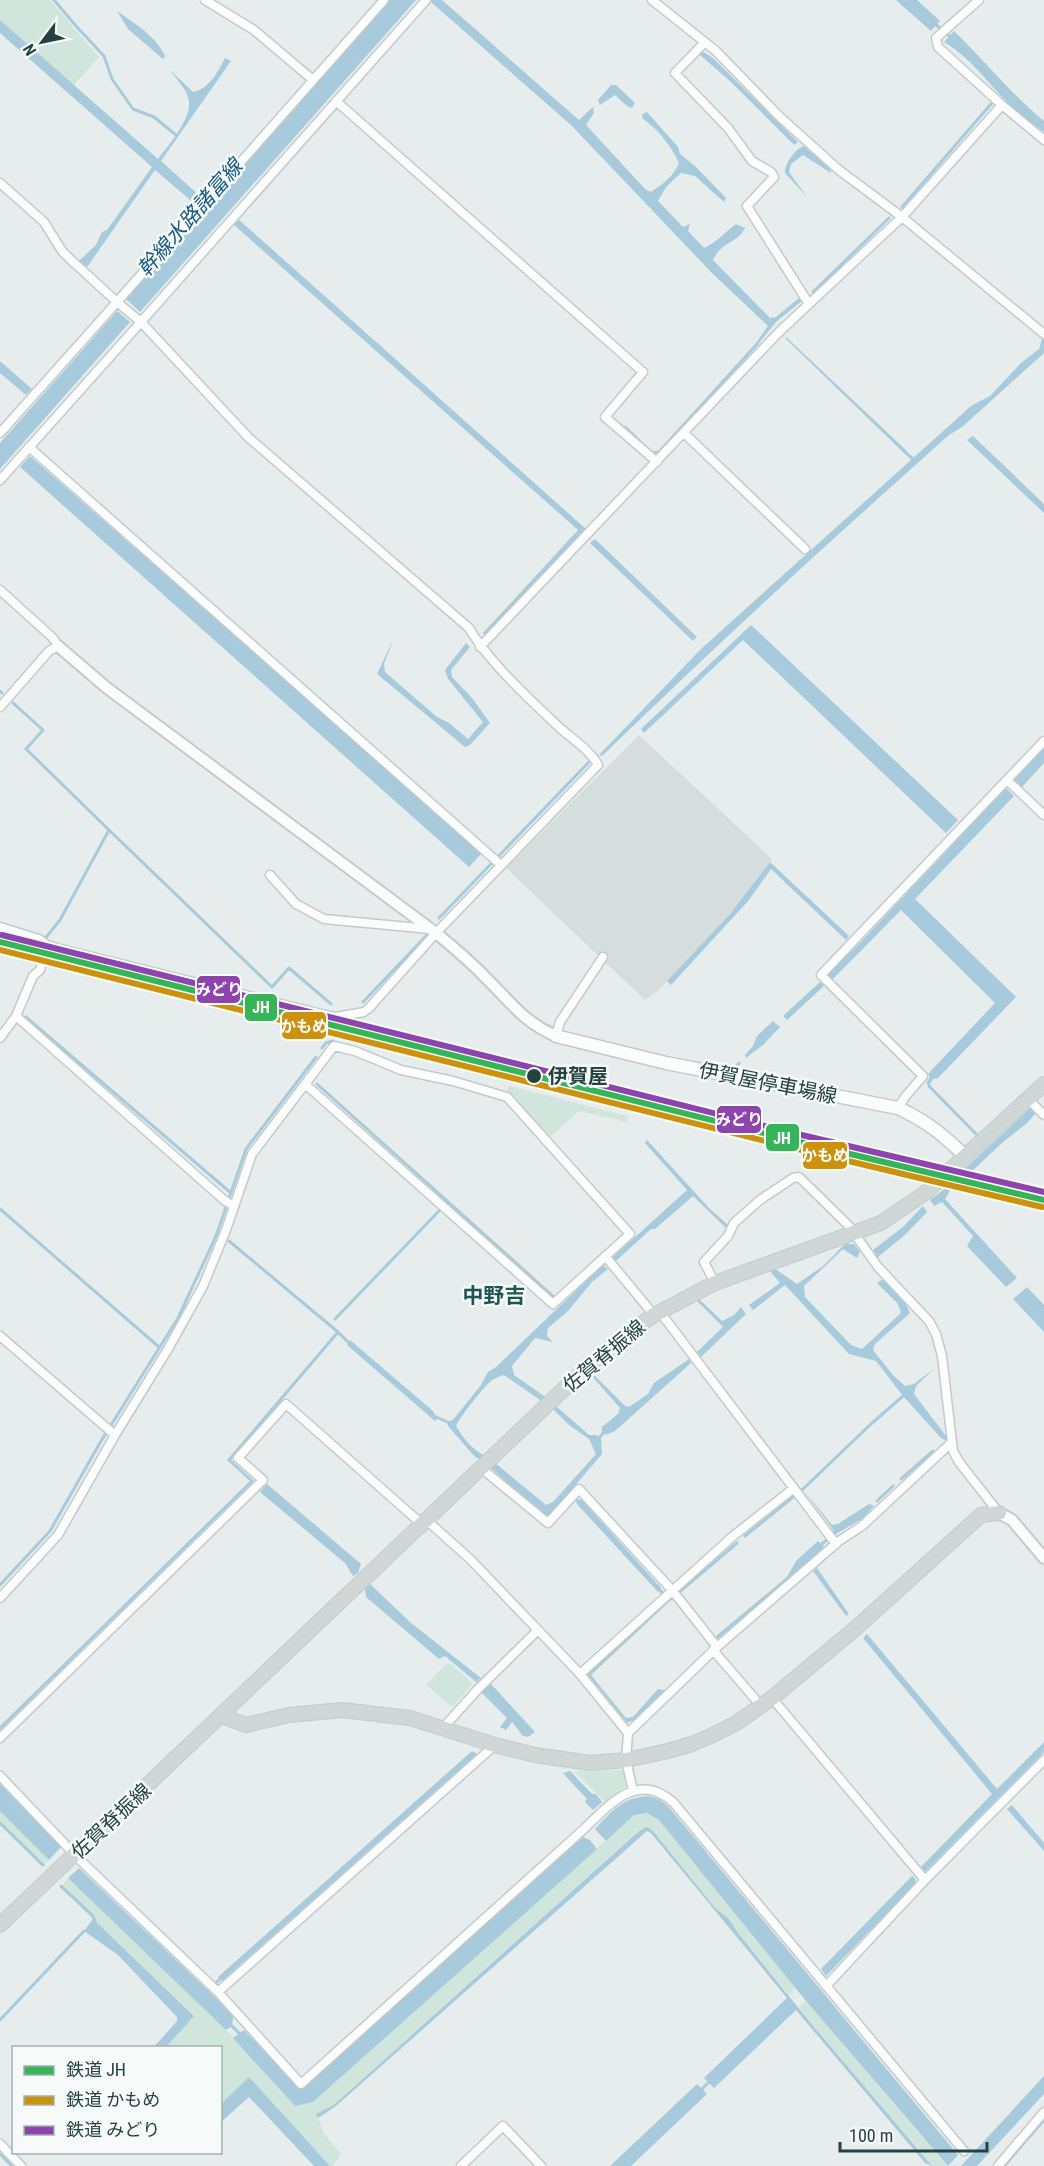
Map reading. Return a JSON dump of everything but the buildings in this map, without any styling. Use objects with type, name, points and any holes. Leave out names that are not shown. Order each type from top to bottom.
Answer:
[{"type":"main road","name":"伊賀屋停車場線","points":[[556,1036],[677,1065],[898,1108],[924,1120],[965,1156]]},
{"type":"main road","name":"佐賀脊振線","points":[[0,1925],[222,1716],[423,1522],[586,1368],[621,1338],[657,1314],[715,1283],[881,1223],[925,1193],[1044,1084]]},
{"type":"main road","points":[[222,1716],[246,1725],[289,1715],[342,1710],[410,1718],[495,1745],[562,1760],[591,1763],[626,1760],[692,1744],[738,1722],[767,1702],[856,1628],[981,1515],[999,1513]]},
{"type":"street","points":[[205,0],[254,30],[313,80]]},
{"type":"street","points":[[0,433],[384,0]]},
{"type":"street","points":[[0,480],[426,0]]},
{"type":"street","points":[[652,0],[705,42],[780,117],[839,170],[902,217],[1044,334]]},
{"type":"street","points":[[980,0],[936,38],[938,47],[1044,140]]},
{"type":"street","points":[[705,42],[675,73],[728,128],[752,161],[771,172],[774,177],[747,206],[809,304]]},
{"type":"street","points":[[336,101],[642,372],[605,417],[657,462]]},
{"type":"street","points":[[480,647],[778,333],[902,217],[1002,105]]},
{"type":"street","points":[[0,183],[44,222],[70,260],[141,322],[248,437],[469,628],[480,647],[559,727],[594,758],[598,765],[433,931],[364,1012],[336,1017],[47,945],[39,939],[0,927]]},
{"type":"street","points":[[684,433],[805,549]]},
{"type":"street","points":[[29,447],[501,865]]},
{"type":"street","points":[[0,590],[106,688],[433,931],[484,975],[524,1017],[538,1028],[556,1036],[560,1022],[603,957]]},
{"type":"street","points":[[0,707],[49,651],[58,646]]},
{"type":"street","points":[[898,1108],[923,1076],[821,975],[1044,741]]},
{"type":"street","points":[[1006,780],[1044,815]]},
{"type":"street","points":[[270,875],[296,904],[324,919],[433,931]]},
{"type":"street","points":[[0,1038],[16,1016],[33,976],[40,970],[47,945]]},
{"type":"street","points":[[16,1016],[224,1200],[234,1206]]},
{"type":"street","points":[[0,1598],[58,1535],[203,1286],[252,1154],[305,1084],[334,1046],[355,1051],[401,1070],[453,1081],[507,1097],[630,1234],[606,1258],[552,1304],[305,1084]]},
{"type":"street","points":[[1028,1099],[1044,1115]]},
{"type":"street","points":[[715,1283],[704,1262],[728,1236],[734,1223],[760,1200],[793,1178],[799,1177],[849,1226],[878,1267],[929,1321],[936,1334],[942,1356],[953,1451],[958,1462],[999,1513],[1012,1520],[1044,1558]]},
{"type":"street","points":[[606,1258],[695,1357],[836,1544]]},
{"type":"street","points":[[0,1336],[115,1435]]},
{"type":"street","points":[[0,1738],[263,1480],[238,1458],[286,1404],[416,1519],[432,1525],[470,1560],[580,1674],[628,1733]]},
{"type":"street","points":[[633,1791],[626,1760],[628,1733],[715,1648],[836,1544],[862,1526],[952,1442]]},
{"type":"street","points":[[481,1468],[548,1523],[579,1489],[667,1595],[679,1599],[710,1638],[715,1648],[767,1702],[925,1880]]},
{"type":"street","points":[[580,1674],[732,1538],[794,1488]]},
{"type":"street","points":[[443,1728],[482,1684],[538,1630]]},
{"type":"street","points":[[218,1992],[495,1745]]},
{"type":"street","points":[[826,1986],[925,1880],[1044,1760]]},
{"type":"street","points":[[0,1776],[75,1854],[218,1992],[301,2084],[609,1805],[627,1792],[656,1791],[673,1802],[964,2151]]},
{"type":"street","points":[[998,2166],[1044,2112]]},
{"type":"street","points":[[461,2166],[502,2126],[541,2166]]},
{"type":"street","points":[[0,2144],[21,2166]]},
{"type":"shaded area","points":[[639,735],[772,859],[729,915],[660,989],[645,1000],[506,868]]},
{"type":"green space","points":[[0,0],[50,0],[99,57],[71,88],[0,26]]},
{"type":"green space","points":[[509,1086],[628,1116],[627,1122],[579,1111],[548,1139],[506,1093]]},
{"type":"green space","points":[[450,1663],[473,1684],[452,1707],[426,1685],[444,1666]]},
{"type":"green space","points":[[621,1770],[626,1774],[626,1786],[605,1802],[574,1771]]},
{"type":"green space","points":[[0,1811],[49,1860],[42,1867],[0,1825]]},
{"type":"green space","points":[[647,1813],[659,1820],[795,1987],[790,1996],[728,1918],[716,1909],[652,1831],[647,1827],[640,1829],[335,2104],[317,2114],[323,2132],[341,2154],[333,2166],[330,2166],[249,2078],[222,2103],[222,2046],[167,2046],[194,2015],[60,1888],[68,1878],[213,2015],[295,2106],[313,2102],[634,1815]]},
{"type":"green space","points":[[806,2001],[947,2166],[932,2166],[814,2027],[799,2007]]},
{"type":"water","points":[[390,0],[416,0],[140,312],[126,299]]},
{"type":"water","points":[[442,0],[579,120],[593,107],[594,113],[586,125],[645,189],[651,192],[671,176],[679,163],[664,139],[643,119],[642,114],[647,112],[678,147],[680,154],[726,198],[724,202],[695,176],[681,173],[666,187],[658,201],[683,227],[690,224],[688,231],[704,248],[736,224],[745,228],[738,237],[721,249],[713,260],[770,318],[776,317],[799,298],[802,301],[777,321],[758,344],[756,343],[768,326],[711,272],[571,125],[431,2]]},
{"type":"water","points":[[896,0],[917,0],[940,21],[931,31]]},
{"type":"water","points":[[117,11],[156,42],[165,56],[163,59],[128,29]]},
{"type":"water","points":[[0,20],[158,159],[178,132],[189,109],[186,93],[170,70],[193,92],[208,84],[225,58],[231,61],[161,161],[201,197],[195,204],[155,170],[87,267],[79,261],[96,245],[102,232],[107,230],[152,167],[0,33]]},
{"type":"water","points":[[954,31],[1020,100],[1044,121],[1044,132],[1012,107],[970,62],[944,42]]},
{"type":"water","points":[[702,51],[713,58],[798,142],[794,145],[731,82],[700,55]]},
{"type":"water","points":[[611,85],[616,85],[635,103],[632,108],[615,95],[600,105],[598,100]]},
{"type":"water","points":[[804,146],[830,169],[831,173],[803,155],[791,164],[789,172],[807,197],[785,173],[791,157]]},
{"type":"water","points":[[237,218],[586,529],[485,637],[483,633],[578,530],[233,224]]},
{"type":"water","points":[[117,311],[130,322],[0,469],[0,443]]},
{"type":"water","points":[[785,338],[907,451],[905,454]]},
{"type":"water","points":[[1042,339],[1044,340],[1044,353],[861,514],[602,756],[599,755],[701,649],[971,406],[990,396],[1020,364],[1039,349]]},
{"type":"water","points":[[0,361],[32,389],[26,395],[0,373]]},
{"type":"water","points":[[973,436],[1044,504],[1044,513],[967,440]]},
{"type":"water","points":[[30,456],[482,853],[469,867],[20,467]]},
{"type":"water","points":[[595,539],[697,637],[693,641],[590,543]]},
{"type":"water","points":[[751,625],[958,820],[946,833],[743,640],[644,733],[641,729]]},
{"type":"water","points":[[394,638],[384,664],[385,672],[437,717],[449,723],[468,739],[483,722],[448,679],[445,670],[466,643],[470,647],[451,670],[452,677],[472,698],[490,723],[470,745],[465,747],[377,674]]},
{"type":"water","points":[[1044,747],[1044,763],[1022,787],[1013,779]]},
{"type":"water","points":[[1006,788],[1014,796],[915,899],[1016,997],[938,1078],[933,1079],[929,1086],[926,1083],[930,1077],[928,1074],[995,1003],[901,910],[833,979],[827,974],[857,946]]},
{"type":"water","points":[[770,862],[849,936],[846,940],[771,869],[749,900],[671,985],[667,981],[730,914]]},
{"type":"water","points":[[820,982],[824,986],[787,1020],[783,1016]]},
{"type":"water","points":[[773,1021],[780,1027],[746,1058],[745,1055],[753,1046],[757,1036]]},
{"type":"water","points":[[1030,1108],[1035,1114],[1026,1124],[969,1174],[961,1172]]},
{"type":"water","points":[[647,1140],[709,1208],[729,1226],[725,1227],[693,1196],[655,1229],[651,1229],[616,1261],[612,1258],[687,1190],[645,1143]]},
{"type":"water","points":[[947,1187],[951,1189],[945,1199],[1017,1278],[1006,1287],[967,1246],[973,1236],[942,1202],[934,1206],[930,1200]]},
{"type":"water","points":[[923,1206],[927,1212],[907,1233],[877,1258],[873,1250],[903,1227]]},
{"type":"water","points":[[845,1244],[854,1244],[860,1252],[857,1258],[843,1249],[804,1286],[805,1297],[851,1345],[862,1349],[901,1313],[898,1304],[877,1283],[883,1279],[904,1300],[910,1313],[875,1344],[873,1350],[905,1386],[914,1384],[935,1368],[916,1386],[914,1394],[946,1436],[947,1441],[941,1438],[903,1396],[876,1361],[849,1354],[785,1285],[753,1310],[749,1305],[780,1283],[769,1270],[774,1268],[797,1284],[823,1266]]},
{"type":"water","points":[[603,1265],[608,1269],[592,1282],[568,1311],[548,1328],[547,1336],[553,1342],[535,1338],[512,1366],[514,1375],[547,1398],[543,1402],[504,1375],[490,1382],[462,1416],[456,1426],[462,1436],[477,1451],[487,1457],[482,1460],[475,1457],[447,1422],[453,1420],[481,1385],[488,1372]]},
{"type":"water","points":[[1027,1287],[1044,1305],[1044,1332],[1013,1299]]},
{"type":"water","points":[[698,1298],[722,1321],[734,1315],[741,1307],[746,1314],[701,1357],[697,1352],[723,1327],[695,1299]]},
{"type":"water","points":[[350,1340],[433,1411],[437,1419],[435,1421],[347,1345]]},
{"type":"water","points":[[689,1359],[691,1363],[615,1431],[605,1435],[602,1427],[618,1414],[620,1408],[590,1374],[592,1373],[624,1405],[629,1407],[648,1394],[654,1383]]},
{"type":"water","points":[[556,1406],[589,1435],[596,1435],[601,1439],[602,1454],[549,1516],[544,1516],[491,1468],[495,1463],[546,1505],[553,1502],[596,1454],[589,1439],[569,1425],[553,1409]]},
{"type":"water","points":[[267,1484],[361,1564],[358,1573],[353,1576],[345,1563],[260,1492]]},
{"type":"water","points":[[803,1489],[832,1525],[838,1524],[869,1504],[874,1506],[862,1519],[834,1535],[832,1533],[834,1531]]},
{"type":"water","points":[[581,1499],[661,1588],[658,1592],[576,1503]]},
{"type":"water","points":[[818,1541],[824,1547],[809,1562],[718,1639],[716,1636],[787,1577],[796,1561]]},
{"type":"water","points":[[817,1568],[849,1614],[846,1616],[813,1571]]},
{"type":"water","points":[[370,1584],[411,1623],[481,1678],[476,1682],[445,1656],[439,1659],[366,1597],[365,1588]]},
{"type":"water","points":[[671,1598],[591,1675],[626,1718],[633,1717],[658,1689],[664,1690],[634,1720],[627,1723],[588,1675],[589,1671]]},
{"type":"water","points":[[867,1634],[997,1789],[1044,1742],[1044,1752],[926,1871],[922,1872],[919,1869],[992,1794],[863,1638]]},
{"type":"water","points":[[491,1684],[535,1732],[528,1737],[523,1736],[512,1722],[506,1730],[500,1727],[507,1718],[481,1692]]},
{"type":"water","points":[[472,1751],[477,1754],[222,1981],[218,1977]]},
{"type":"water","points":[[570,1771],[602,1802],[593,1810],[585,1802],[587,1799],[563,1773]]},
{"type":"water","points":[[0,1784],[61,1847],[49,1860],[0,1811]]},
{"type":"water","points":[[648,1796],[659,1799],[668,1806],[958,2155],[948,2166],[806,2001],[659,1820],[647,1813],[634,1815],[606,1841],[595,1829],[625,1802]]},
{"type":"water","points":[[1012,1805],[1044,1843],[1044,1851],[1007,1809]]},
{"type":"water","points":[[647,1827],[652,1830],[716,1909],[728,1918],[814,2027],[932,2166],[925,2163],[796,2010],[714,2088],[704,2078],[787,1998],[647,1831],[336,2106],[318,2118],[316,2114],[335,2104],[640,1830]]},
{"type":"water","points":[[583,1837],[590,1840],[597,1849],[313,2102],[295,2106],[233,2038],[244,2030],[299,2087],[303,2087]]},
{"type":"water","points":[[79,1868],[217,1999],[233,2017],[232,2026],[226,2030],[68,1878]]},
{"type":"water","points":[[912,1876],[916,1883],[826,1976],[821,1969]]},
{"type":"water","points":[[93,1919],[194,2016],[167,2046],[155,2046],[177,2021],[177,2017],[118,1955],[84,1931]]},
{"type":"water","points":[[1044,2076],[1044,2094],[977,2166],[961,2166]]},
{"type":"water","points":[[249,2077],[330,2166],[314,2166],[249,2097],[222,2121],[222,2103]]},
{"type":"water","points":[[697,2084],[707,2094],[631,2166],[610,2166]]},
{"type":"waterway","points":[[54,0],[104,56],[112,79],[133,109],[154,117],[176,135]]},
{"type":"waterway","points":[[934,23],[952,38]]},
{"type":"waterway","points":[[902,207],[991,104]]},
{"type":"waterway","points":[[813,292],[889,218]]},
{"type":"waterway","points":[[625,427],[652,453],[659,452],[757,344]]},
{"type":"waterway","points":[[906,453],[912,458]]},
{"type":"waterway","points":[[13,703],[43,730],[26,749],[108,829]]},
{"type":"waterway","points":[[439,918],[589,762]]},
{"type":"waterway","points":[[39,946],[60,920],[109,830],[272,987],[289,968],[331,1004]]},
{"type":"waterway","points":[[363,1002],[426,936]]},
{"type":"waterway","points":[[26,1017],[231,1193]]},
{"type":"waterway","points":[[322,1048],[326,1043],[333,1041]]},
{"type":"waterway","points":[[0,1585],[50,1531],[101,1441],[178,1318],[216,1236],[246,1149],[316,1057]]},
{"type":"waterway","points":[[735,1068],[739,1063]]},
{"type":"waterway","points":[[317,1084],[555,1298]]},
{"type":"waterway","points":[[929,1086],[977,1135]]},
{"type":"waterway","points":[[0,1209],[159,1347]]},
{"type":"waterway","points":[[335,1319],[439,1211]]},
{"type":"waterway","points":[[0,1728],[252,1481],[229,1460],[338,1332],[229,1241]]},
{"type":"waterway","points":[[338,1332],[349,1343]]},
{"type":"waterway","points":[[745,1536],[803,1489],[903,1396]]},
{"type":"waterway","points":[[434,1416],[450,1423]]},
{"type":"waterway","points":[[599,1438],[603,1433]]},
{"type":"waterway","points":[[901,1479],[933,1451]]},
{"type":"waterway","points":[[877,1501],[893,1486]]},
{"type":"waterway","points":[[569,1493],[578,1501]]},
{"type":"waterway","points":[[822,1544],[830,1537]]},
{"type":"waterway","points":[[671,1599],[737,1543]]},
{"type":"waterway","points":[[660,1590],[668,1600]]},
{"type":"waterway","points":[[0,1823],[43,1865]]},
{"type":"waterway","points":[[61,1886],[93,1916],[95,1921]]},
{"type":"waterway","points":[[0,2020],[84,1931]]},
{"type":"waterway","points":[[208,1990],[220,1979]]},
{"type":"waterway","points":[[230,2024],[240,2034]]},
{"type":"waterway","points":[[700,2091],[710,2081]]},
{"type":"waterway","points":[[1005,2165],[1044,2120]]},
{"type":"waterway","points":[[0,2154],[12,2166]]},
{"type":"rail line","name":"みどり","points":[[2,935],[789,1132],[1044,1192]]},
{"type":"rail line","name":"JH","points":[[0,942],[787,1139],[1044,1200]]},
{"type":"rail line","name":"かもめ","points":[[0,950],[785,1146],[1042,1207]]},
{"type":"place","name":"伊賀屋","points":[[534,1076]]},
{"type":"district","name":"中野吉","points":[[494,1296]]},
{"type":"water label","name":"幹線水路諸富線","points":[[190,218]]}]
